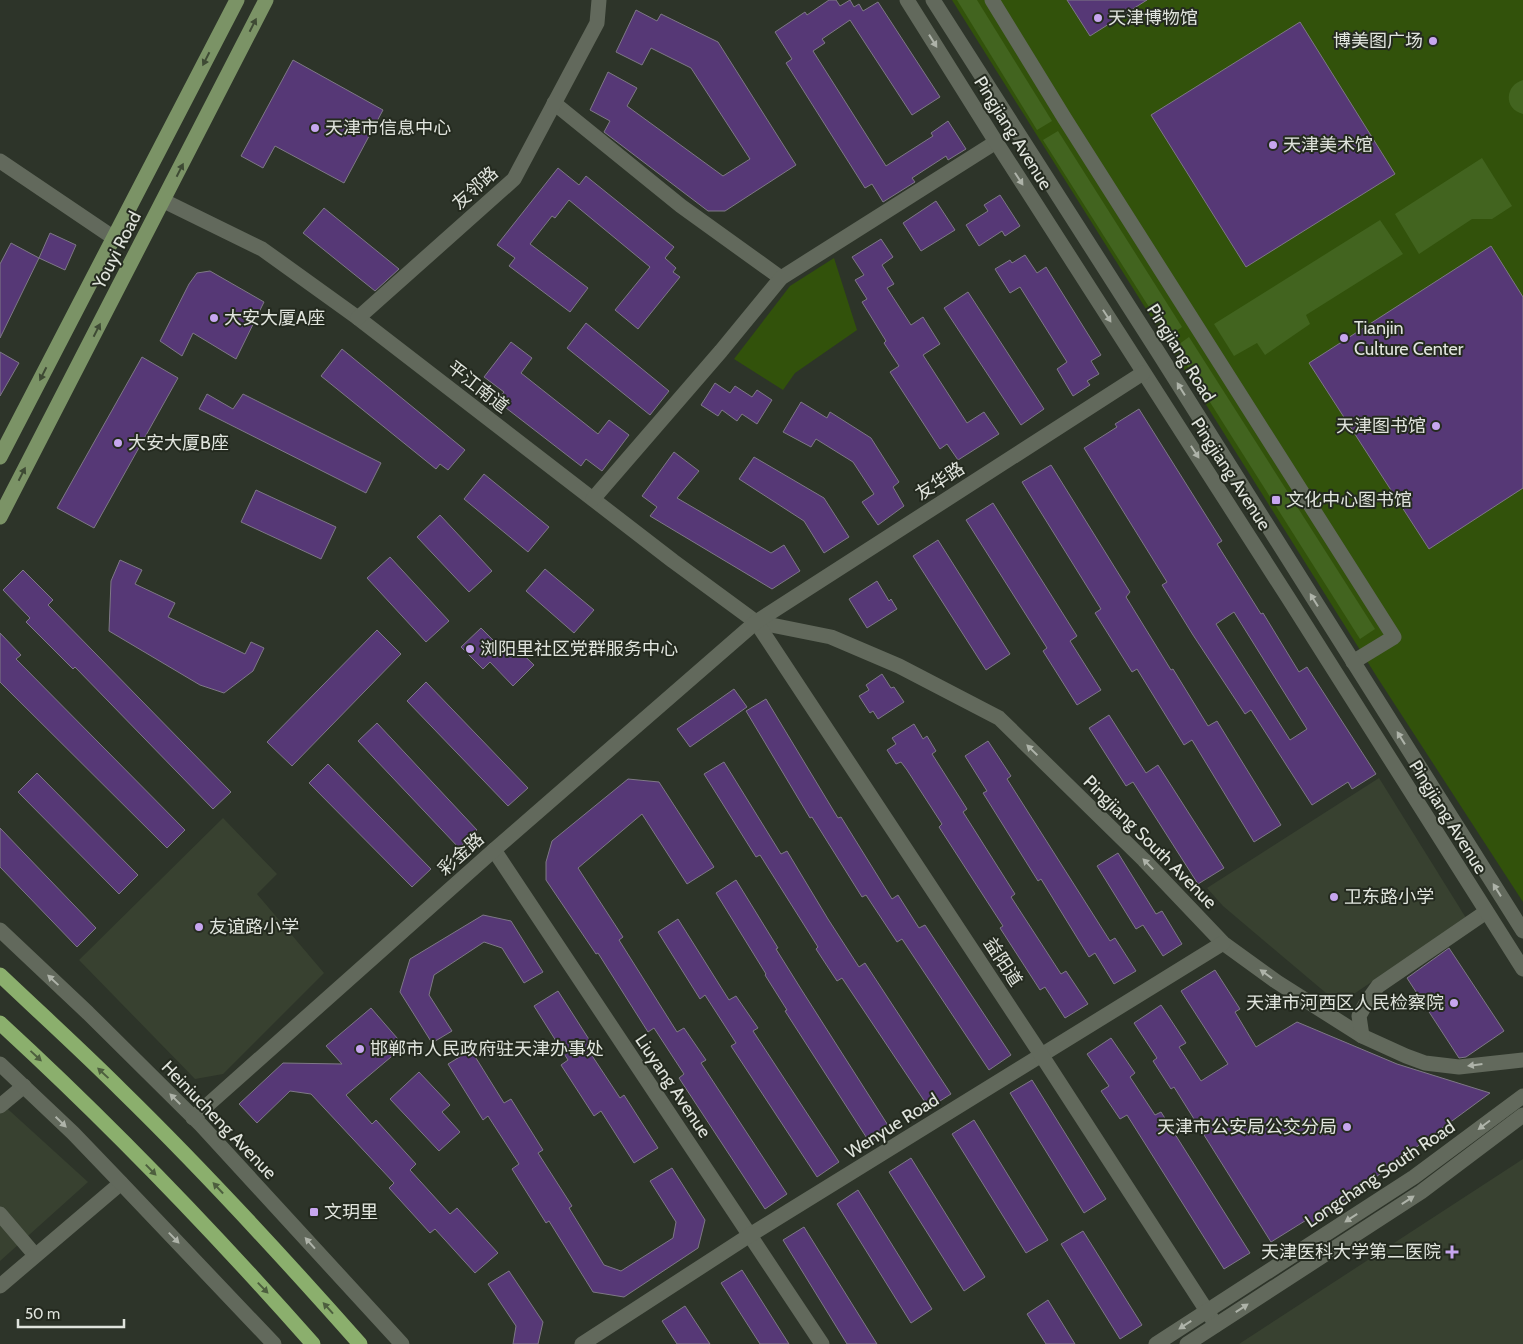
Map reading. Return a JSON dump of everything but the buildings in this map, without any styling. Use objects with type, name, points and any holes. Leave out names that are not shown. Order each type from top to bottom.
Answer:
[{"type":"highway","points":[[0,975],[121,1089],[208,1178],[360,1344]]},
{"type":"highway","points":[[0,1023],[124,1142],[269,1294],[313,1344]]},
{"type":"main road","name":"Youyi Road","points":[[0,457],[237,0]]},
{"type":"main road","name":"Youyi Road","points":[[0,517],[266,0]]},
{"type":"street","name":"友邻路","points":[[358,318],[514,179],[597,23],[599,0]]},
{"type":"street","name":"Pingjiang Avenue","points":[[907,0],[1523,969]]},
{"type":"street","name":"Pingjiang Road","points":[[933,0],[1523,931]]},
{"type":"street","points":[[992,0],[1065,119],[1394,637],[1353,662]]},
{"type":"street","points":[[554,103],[681,206],[781,278]]},
{"type":"street","points":[[592,499],[781,278],[996,142]]},
{"type":"street","points":[[0,161],[114,238]]},
{"type":"street","name":"平江南道","points":[[164,201],[262,249],[358,318],[673,561],[756,622]]},
{"type":"street","name":"友华路","points":[[756,622],[1144,373]]},
{"type":"street","name":"彩金路","points":[[193,1118],[494,850],[756,622]]},
{"type":"street","name":"Pingjiang South Avenue","points":[[756,622],[832,637],[899,666],[998,718],[1144,860],[1223,943],[1277,982],[1362,1036],[1425,1063],[1460,1067],[1523,1060]]},
{"type":"street","name":"益阳道","points":[[756,622],[1042,1056],[1216,1325]]},
{"type":"street","name":"Liuyang Avenue","points":[[494,850],[822,1344]]},
{"type":"street","points":[[1362,1036],[1359,1016],[1378,986],[1486,912]]},
{"type":"street","name":"Heiniucheng Avenue","points":[[0,930],[88,1013],[193,1118],[402,1344]]},
{"type":"street","name":"Wenyue Road","points":[[582,1344],[750,1235],[1223,943]]},
{"type":"street","points":[[0,1064],[121,1183],[267,1341]]},
{"type":"street","points":[[0,1106],[24,1086]]},
{"type":"street","name":"Longchang South Road","points":[[1156,1344],[1414,1177],[1523,1096]]},
{"type":"street","name":"Longchang South Road","points":[[1187,1344],[1421,1192],[1523,1115]]},
{"type":"street","points":[[0,1286],[121,1183]]},
{"type":"street","points":[[0,1214],[35,1255]]},
{"type":"shaded area","name":"卫东路小学","points":[[1379,778],[1466,918],[1339,1004],[1223,906],[1207,888]]},
{"type":"shaded area","name":"友谊路小学","points":[[223,818],[277,874],[257,894],[324,973],[223,1074],[195,1079],[79,960]]},
{"type":"shaded area","points":[[0,1102],[88,1182],[0,1261]]},
{"type":"shaded area","name":"天津医科大学第二医院","points":[[1523,1159],[1523,1344],[1239,1344]]},
{"type":"green space","name":"Tianjin Culture Center","points":[[952,0],[1523,0],[1523,902],[1377,677]]},
{"type":"green space","points":[[957,0],[977,0],[1052,121],[1037,130]]},
{"type":"green space","points":[[1523,80],[1523,114],[1512,107],[1509,97],[1513,87]]},
{"type":"green space","points":[[1058,131],[1182,327],[1168,337],[1043,140]]},
{"type":"green space","points":[[1482,158],[1512,206],[1492,219],[1472,219],[1419,254],[1395,214]]},
{"type":"green space","points":[[1380,220],[1403,254],[1306,315],[1310,324],[1265,355],[1257,343],[1234,356],[1214,324]]},
{"type":"green space","points":[[834,258],[857,330],[795,373],[783,390],[734,359],[790,286]]},
{"type":"green space","points":[[1189,337],[1375,629],[1360,639],[1175,347]]},
{"type":"place","name":"天津博物馆","points":[[1098,18]]},
{"type":"place","name":"博美图广场","points":[[1433,41]]},
{"type":"place","name":"天津市信息中心","points":[[315,128]]},
{"type":"place","name":"天津美术馆","points":[[1273,145]]},
{"type":"place","name":"大安大厦A座","points":[[214,318]]},
{"type":"place","name":"Tianjin Culture Center","points":[[1344,338]]},
{"type":"place","name":"天津图书馆","points":[[1436,426]]},
{"type":"place","name":"大安大厦B座","points":[[118,443]]},
{"type":"place","name":"文化中心图书馆","points":[[1276,500]]},
{"type":"place","name":"浏阳里社区党群服务中心","points":[[470,649]]},
{"type":"place","name":"卫东路小学","points":[[1334,897]]},
{"type":"place","name":"友谊路小学","points":[[199,927]]},
{"type":"place","name":"天津市河西区人民检察院","points":[[1454,1003]]},
{"type":"place","name":"邯郸市人民政府驻天津办事处","points":[[360,1049]]},
{"type":"place","name":"天津市公安局公交分局","points":[[1347,1127]]},
{"type":"place","name":"文玥里","points":[[314,1212]]},
{"type":"place","name":"天津医科大学第二医院","points":[[1452,1252]]}]
